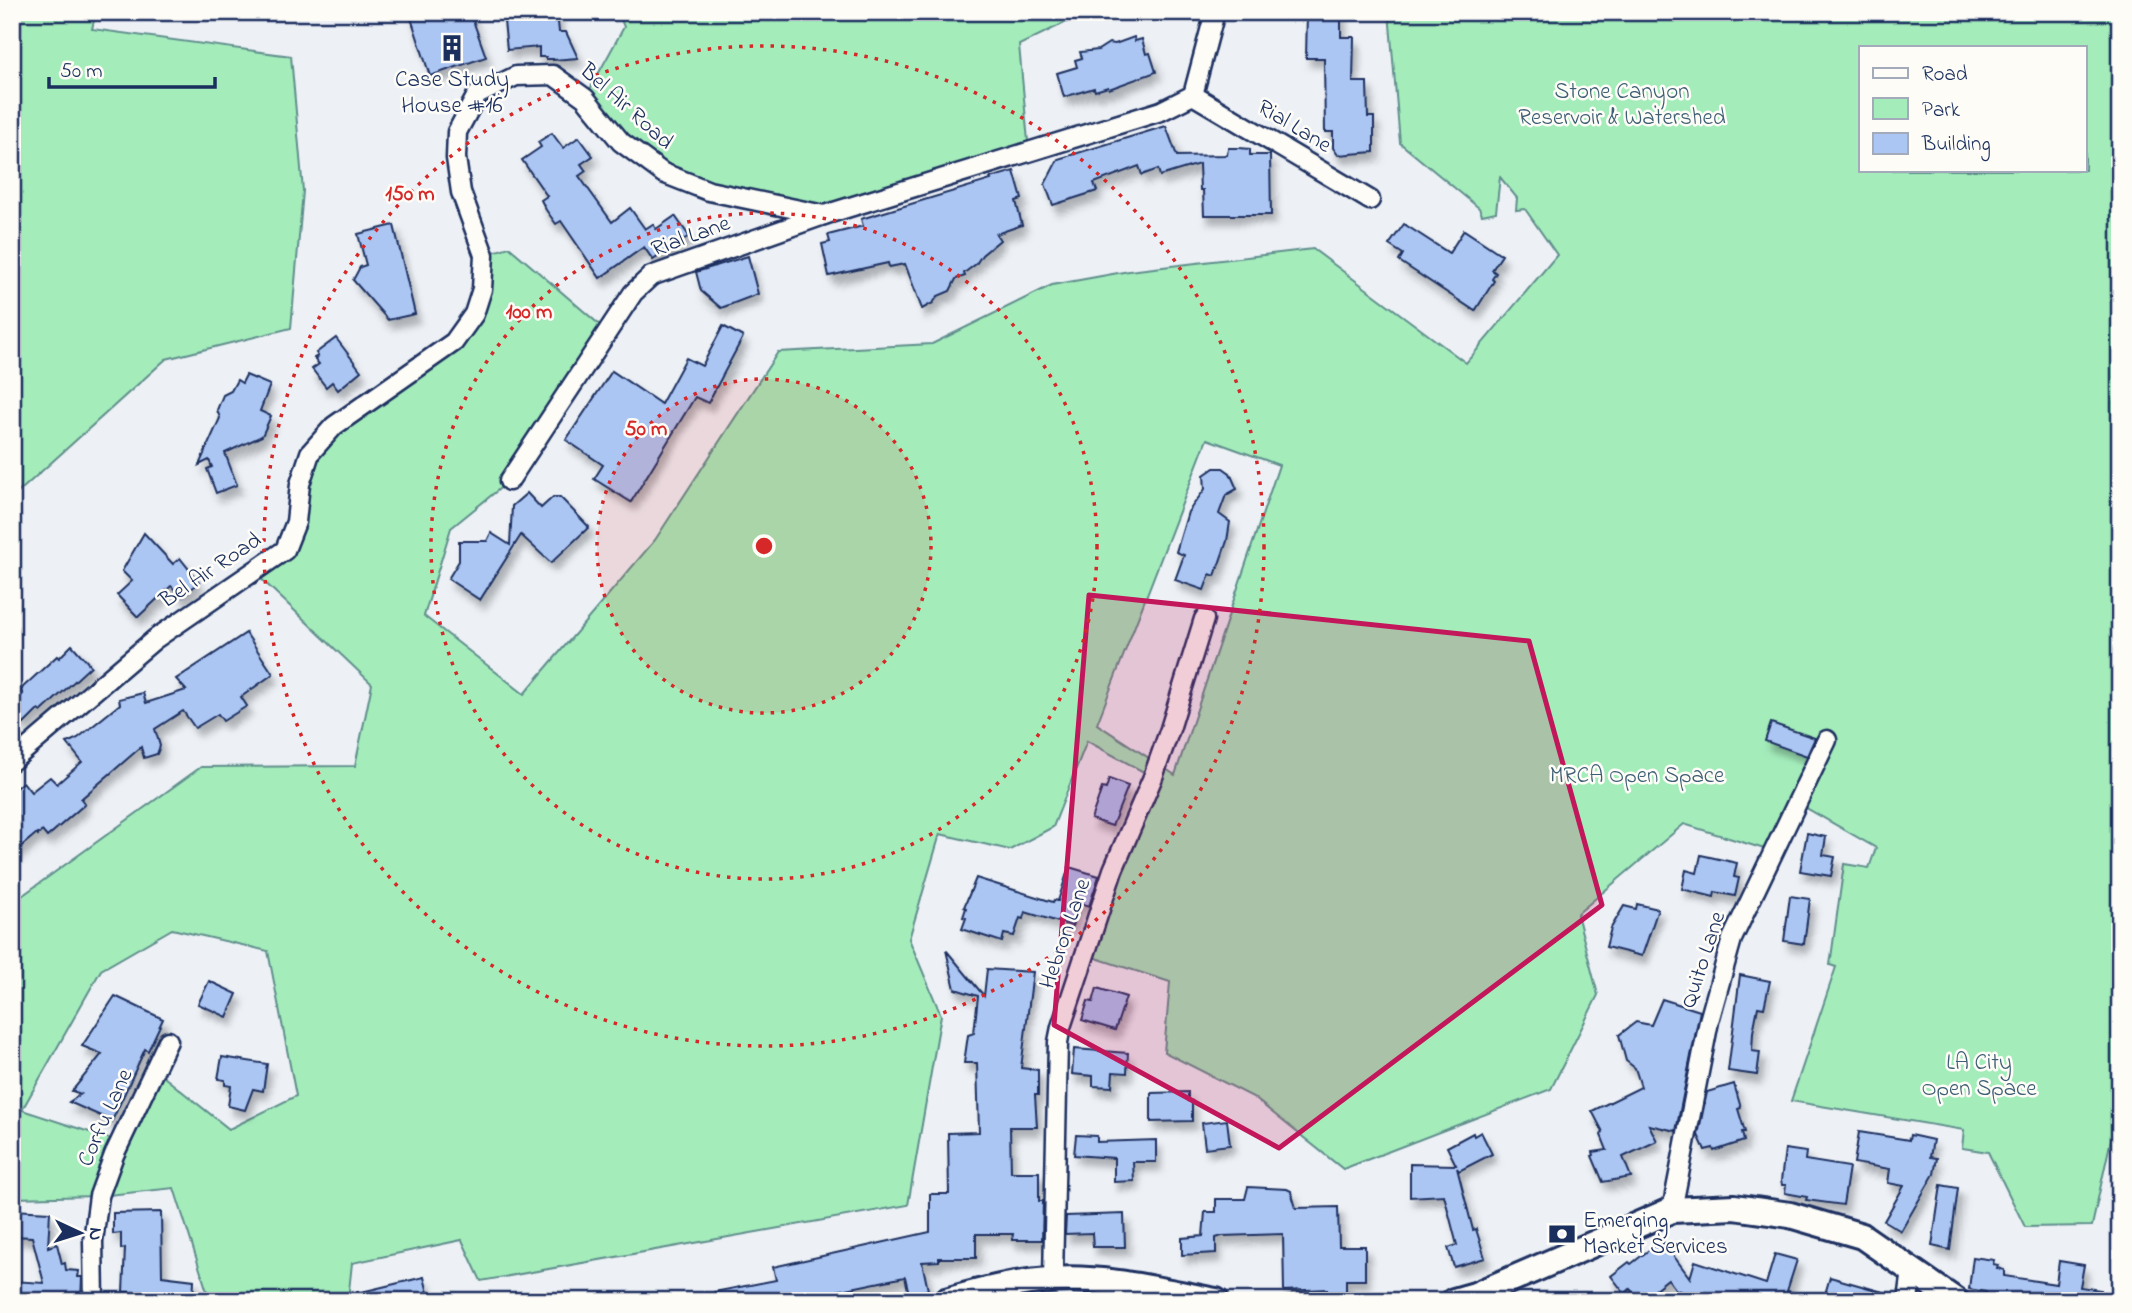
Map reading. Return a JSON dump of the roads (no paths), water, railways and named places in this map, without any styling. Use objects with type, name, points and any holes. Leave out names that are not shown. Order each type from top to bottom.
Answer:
[{"type":"main road","points":[[1454,1301],[1475,1295],[1672,1210],[1734,1207],[1790,1215],[1862,1236],[1956,1301]]},
{"type":"main road","points":[[946,1301],[993,1288],[1053,1279],[1120,1283],[1216,1301]]},
{"type":"street","points":[[1193,95],[1215,12]]},
{"type":"street","name":"Bel Air Road","points":[[12,761],[155,639],[285,550],[296,522],[300,484],[310,453],[334,426],[454,342],[474,314],[482,289],[484,256],[461,192],[456,158],[457,132],[477,95],[516,76],[553,75],[586,98],[621,142],[663,173],[709,191],[824,215],[1161,111],[1193,95]]},
{"type":"street","name":"Rial Lane","points":[[1193,95],[1370,200]]},
{"type":"street","name":"Rial Lane","points":[[509,481],[633,293],[651,276],[824,215]]},
{"type":"street","name":"Hebron Lane","points":[[1053,1279],[1058,1042],[1061,1027],[1113,870],[1153,777],[1170,729],[1204,619]]},
{"type":"street","name":"Quito Lane","points":[[1672,1210],[1709,1021],[1732,939],[1827,740]]},
{"type":"street","name":"Corfu Lane","points":[[93,1301],[93,1241],[99,1196],[114,1155],[168,1041]]},
{"type":"street","points":[[1908,1301],[1912,1270]]},
{"type":"place","name":"Case Study House #16","points":[[452,48]]},
{"type":"place","name":"Emerging Market Services","points":[[1562,1234]]},
{"type":"park label","name":"Stone Canyon Reservoir & Watershed","points":[[1622,105]]},
{"type":"park label","name":"MRCA Open Space","points":[[1637,776]]},
{"type":"park label","name":"LA City Open Space","points":[[1979,1076]]}]
